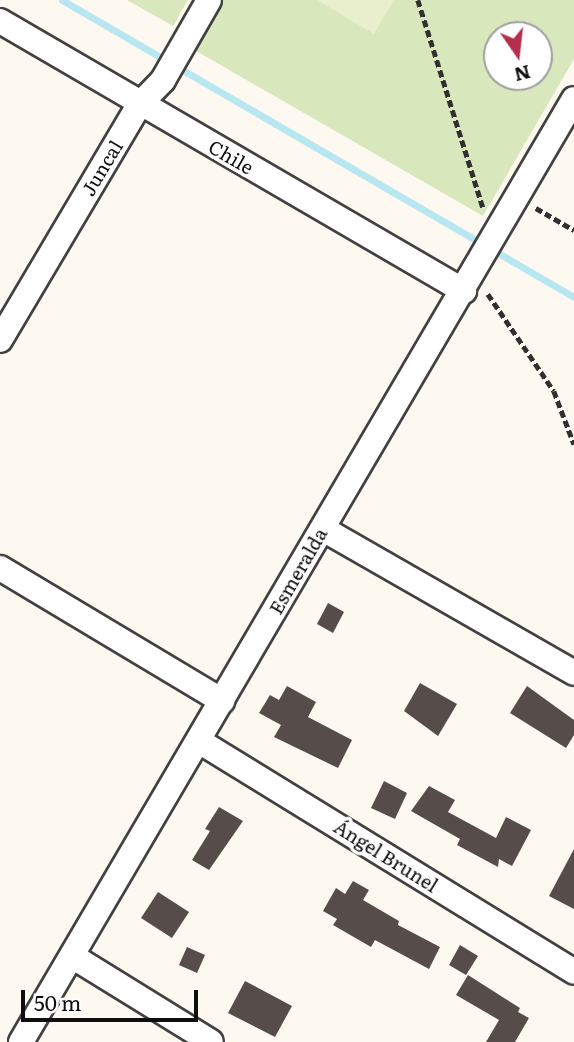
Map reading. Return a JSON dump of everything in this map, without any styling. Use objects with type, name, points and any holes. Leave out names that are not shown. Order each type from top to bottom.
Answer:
[{"type":"street","name":"Juncal","points":[[0,340],[139,104],[163,80],[209,0]]},
{"type":"street","name":"Chile","points":[[0,21],[139,104],[472,277]]},
{"type":"street","name":"Esmeralda","points":[[22,1042],[574,99]]},
{"type":"street","points":[[323,529],[574,674]]},
{"type":"street","points":[[0,568],[222,702]]},
{"type":"street","name":"Ángel Brunel","points":[[199,741],[574,972]]},
{"type":"street","points":[[72,956],[212,1042]]},
{"type":"path","points":[[418,0],[488,222],[496,235]]},
{"type":"path","points":[[517,198],[574,230]]},
{"type":"path","points":[[472,277],[554,391],[574,444]]},
{"type":"green space","points":[[127,0],[188,0],[173,26]]},
{"type":"green space","points":[[219,0],[574,0],[574,59],[483,216],[191,48]]},
{"type":"green space","points":[[317,0],[394,0],[374,34]]},
{"type":"building","points":[[328,603],[344,612],[333,633],[317,624]]},
{"type":"building","points":[[420,683],[457,704],[438,736],[404,711]]},
{"type":"building","points":[[287,686],[316,702],[308,717],[352,740],[338,768],[274,737],[281,725],[259,713],[270,695],[279,700]]},
{"type":"building","points":[[527,686],[574,720],[574,735],[566,748],[510,713]]},
{"type":"building","points":[[384,781],[407,793],[395,819],[371,808]]},
{"type":"building","points":[[429,786],[455,800],[448,812],[496,838],[506,817],[531,830],[512,866],[499,859],[498,867],[457,845],[460,839],[411,811]]},
{"type":"building","points":[[219,807],[243,821],[209,870],[192,860],[210,831],[205,829]]},
{"type":"building","points":[[574,849],[574,909],[549,896]]},
{"type":"building","points":[[353,881],[369,890],[363,900],[399,921],[398,925],[440,947],[429,969],[375,940],[371,947],[333,925],[337,919],[323,911],[336,888],[345,894]]},
{"type":"building","points":[[158,892],[189,912],[172,938],[141,918]]},
{"type":"building","points":[[460,945],[478,956],[466,975],[449,965]]},
{"type":"building","points":[[187,947],[205,955],[197,973],[179,965]]},
{"type":"building","points":[[468,975],[520,1008],[518,1012],[529,1018],[515,1042],[486,1042],[499,1020],[456,995]]},
{"type":"building","points":[[245,981],[292,1006],[275,1037],[228,1013]]},
{"type":"waterway","points":[[62,0],[574,297]]}]
